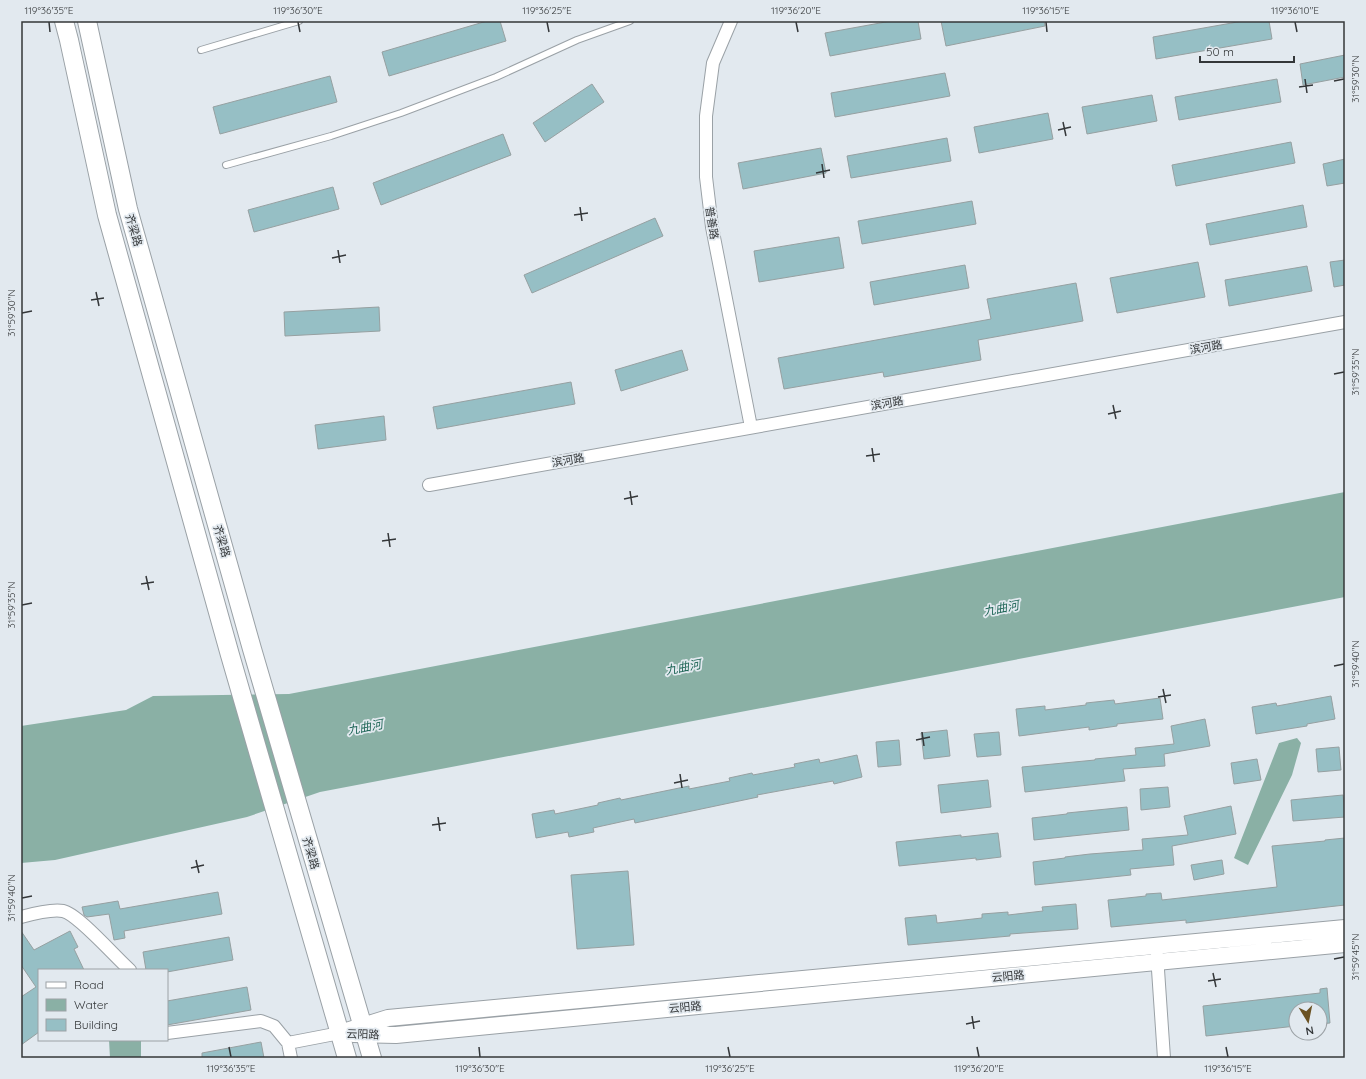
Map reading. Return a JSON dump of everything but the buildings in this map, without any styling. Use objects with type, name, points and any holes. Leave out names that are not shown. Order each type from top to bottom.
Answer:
[{"type":"main road","name":"齐梁路","points":[[64,21],[107,215],[230,655],[347,1058]]},
{"type":"main road","name":"齐梁路","points":[[87,21],[128,209],[252,649],[372,1058]]},
{"type":"street","name":"普善路","points":[[731,21],[713,63],[706,116],[706,177],[712,227],[751,427]]},
{"type":"street","name":"滨河路","points":[[429,485],[1345,322]]},
{"type":"street","points":[[21,917],[41,912],[64,911],[80,921],[129,969]]},
{"type":"street","name":"云阳路","points":[[364,1030],[388,1018],[1345,928]]},
{"type":"street","name":"云阳路","points":[[340,1033],[364,1030],[404,1034],[1345,944]]},
{"type":"street","points":[[1157,945],[1164,1058]]},
{"type":"street","points":[[168,1034],[261,1021],[274,1026],[288,1043],[291,1058]]},
{"type":"street","points":[[288,1043],[340,1033]]},
{"type":"lane","points":[[201,50],[300,21]]},
{"type":"lane","points":[[226,165],[331,136],[401,113],[496,77],[577,40],[622,22],[630,21]]},
{"type":"water","name":"九曲河","points":[[1345,492],[1345,597],[320,792],[247,817],[55,860],[21,863],[21,726],[126,710],[153,696],[289,694]]},
{"type":"water","points":[[1297,738],[1301,743],[1292,775],[1248,865],[1234,858],[1279,743]]},
{"type":"water","points":[[109,1041],[141,1041],[141,1058],[110,1058]]}]
